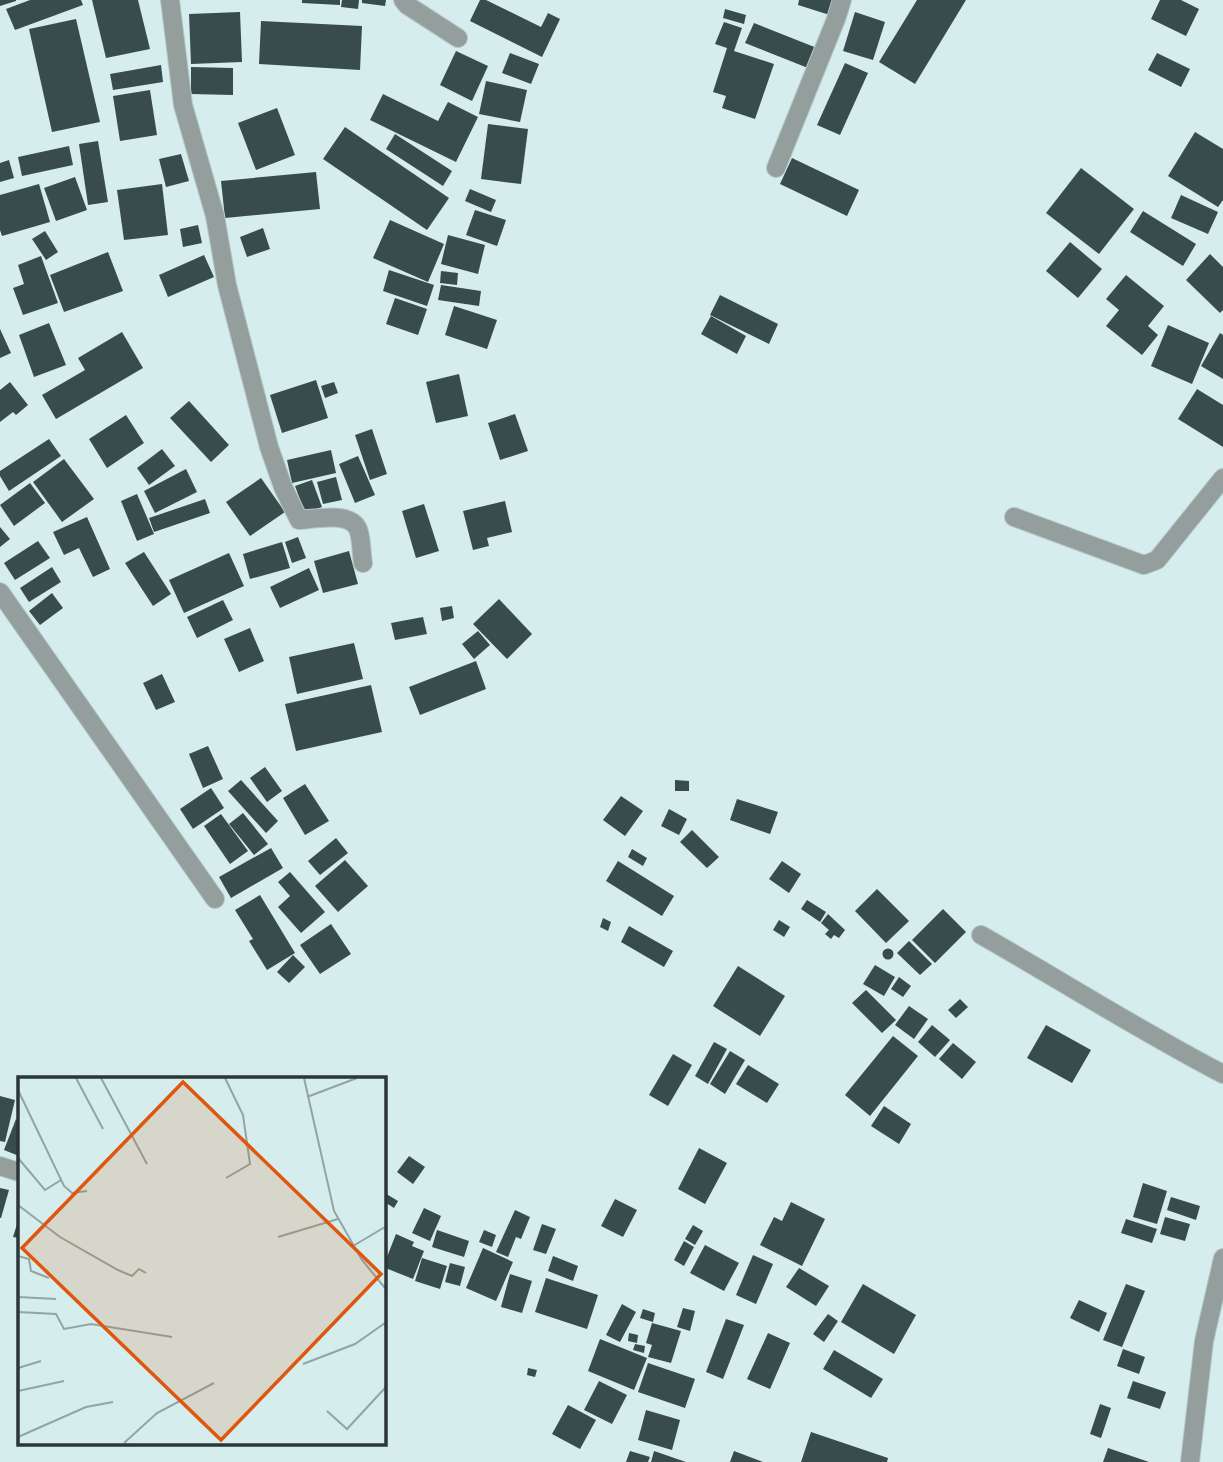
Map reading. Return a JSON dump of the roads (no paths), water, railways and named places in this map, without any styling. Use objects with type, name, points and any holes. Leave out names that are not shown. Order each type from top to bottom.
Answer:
[{"type":"street","points":[[170,0],[183,105],[215,216],[227,285],[269,447],[283,487],[299,520],[339,517],[350,521],[357,528],[363,564]]},
{"type":"street","points":[[403,0],[458,38]]},
{"type":"street","points":[[776,168],[842,0]]},
{"type":"street","points":[[1014,517],[1144,565],[1157,560],[1223,478]]},
{"type":"street","points":[[0,592],[215,899]]},
{"type":"street","points":[[981,935],[1131,1024],[1223,1074]]},
{"type":"street","points":[[0,1166],[18,1172]]},
{"type":"street","points":[[1190,1462],[1204,1341],[1223,1258]]}]
